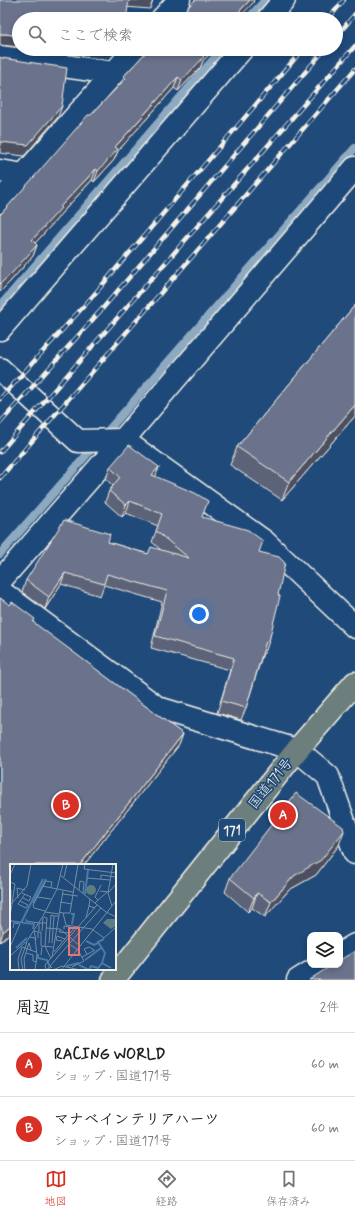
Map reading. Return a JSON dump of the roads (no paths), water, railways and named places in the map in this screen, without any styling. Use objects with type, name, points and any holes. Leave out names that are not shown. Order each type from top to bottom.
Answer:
[{"type":"highway","name":"国道171号","points":[[113,980],[297,750],[355,683]]},
{"type":"street","points":[[168,12],[179,0]]},
{"type":"street","points":[[274,12],[284,0]]},
{"type":"street","points":[[0,202],[129,56]]},
{"type":"street","points":[[0,330],[236,56]]},
{"type":"street","points":[[0,57],[113,73]]},
{"type":"street","points":[[0,581],[117,440],[355,168]]},
{"type":"street","points":[[0,172],[24,175]]},
{"type":"street","points":[[0,369],[78,441],[117,440],[265,542],[355,627]]},
{"type":"street","points":[[0,591],[158,708],[297,750],[328,776],[355,853]]},
{"type":"street","points":[[343,952],[355,945]]},
{"type":"street","points":[[298,980],[317,968]]},
{"type":"waterway","points":[[254,12],[265,0]]},
{"type":"waterway","points":[[0,306],[216,56]]},
{"type":"waterway","points":[[0,554],[355,148]]},
{"type":"railway","points":[[334,12],[344,0]]},
{"type":"railway","points":[[343,29],[355,14]]},
{"type":"railway","points":[[0,452],[355,46]]},
{"type":"railway","points":[[0,399],[92,297],[297,56]]},
{"type":"railway","points":[[0,423],[103,308],[319,56]]},
{"type":"railway","points":[[0,478],[355,69]]},
{"type":"place","name":"マナベインテリアハーツ","points":[[66,805]]},
{"type":"place","name":"RACING WORLD","points":[[283,815]]}]
